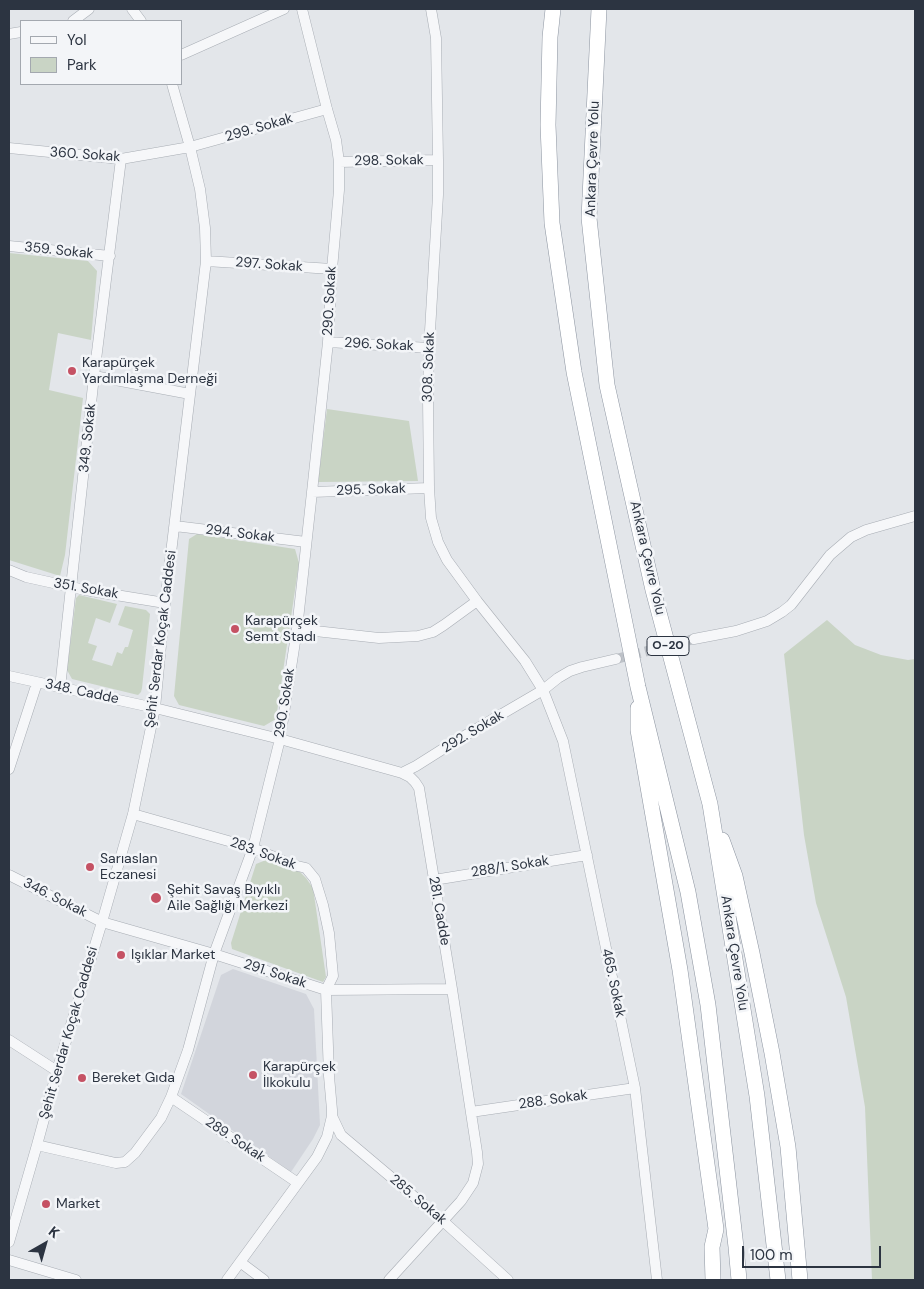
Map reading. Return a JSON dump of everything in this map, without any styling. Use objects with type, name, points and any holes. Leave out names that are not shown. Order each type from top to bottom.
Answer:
[{"type":"highway","name":"O-20","points":[[553,9],[550,37],[548,125],[552,223],[574,372],[638,687],[688,892],[708,1005],[739,1280]]},
{"type":"highway","name":"Ankara Çevre Yolu","points":[[599,9],[590,218],[607,385],[653,590],[710,804],[757,1096],[778,1280]]},
{"type":"highway","points":[[638,687],[638,730],[680,970],[716,1229],[720,1280]]},
{"type":"highway","points":[[710,804],[735,876],[772,1053],[788,1146],[800,1280]]},
{"type":"highway","points":[[714,1280],[712,1247],[716,1229]]},
{"type":"street","points":[[74,20],[89,9]]},
{"type":"street","points":[[132,9],[140,20]]},
{"type":"street","points":[[182,55],[284,9]]},
{"type":"street","name":"290. Sokak","points":[[37,1145],[116,1162],[125,1162],[135,1153],[161,1118],[171,1097],[188,1050],[214,954],[253,848],[280,739],[297,629],[312,492],[328,342],[339,190],[339,162],[336,140],[302,9]]},
{"type":"street","name":"308. Sokak","points":[[431,9],[436,38],[438,160],[428,398],[431,518],[438,542],[447,560],[476,601],[526,661],[543,690]]},
{"type":"street","name":"Şehit Serdar Koçak Caddesi","points":[[9,1242],[133,814],[155,708],[165,603],[206,261],[204,211],[190,147],[172,85]]},
{"type":"street","name":"299. Sokak","points":[[190,147],[327,109]]},
{"type":"street","name":"360. Sokak","points":[[9,148],[120,159],[190,147]]},
{"type":"street","name":"349. Sokak","points":[[60,688],[120,159]]},
{"type":"street","name":"298. Sokak","points":[[339,162],[438,160]]},
{"type":"street","name":"359. Sokak","points":[[9,246],[110,256]]},
{"type":"street","name":"297. Sokak","points":[[206,261],[332,269]]},
{"type":"street","name":"296. Sokak","points":[[328,342],[429,348]]},
{"type":"street","points":[[94,376],[190,394]]},
{"type":"street","name":"295. Sokak","points":[[312,492],[429,488]]},
{"type":"street","points":[[694,640],[736,631],[767,621],[791,605],[830,555],[851,537],[866,530],[915,516]]},
{"type":"street","name":"294. Sokak","points":[[175,526],[306,542]]},
{"type":"street","name":"351. Sokak","points":[[9,570],[26,577],[71,587],[165,603]]},
{"type":"street","points":[[297,629],[379,638],[418,636],[432,632],[444,625],[476,601]]},
{"type":"street","name":"292. Sokak","points":[[402,773],[543,690],[570,671],[616,659]]},
{"type":"street","name":"348. Cadde","points":[[9,676],[155,708]]},
{"type":"street","points":[[9,769],[37,683]]},
{"type":"street","name":"465. Sokak","points":[[543,690],[563,741],[635,1088],[657,1280]]},
{"type":"street","name":"281. Cadde","points":[[155,708],[280,739],[402,773],[410,777],[419,788],[478,1164],[473,1183],[466,1194],[444,1221],[389,1280]]},
{"type":"street","name":"283. Sokak","points":[[133,814],[253,848],[293,865],[306,868],[315,879],[329,933],[333,976],[326,990],[332,1116],[327,1137],[322,1149],[298,1183],[226,1280]]},
{"type":"street","name":"288/1. Sokak","points":[[434,880],[587,855]]},
{"type":"street","name":"346. Sokak","points":[[9,875],[102,922]]},
{"type":"street","name":"291. Sokak","points":[[102,922],[214,954],[326,990],[452,989]]},
{"type":"street","points":[[9,1040],[57,1072]]},
{"type":"street","name":"288. Sokak","points":[[471,1112],[635,1088]]},
{"type":"street","name":"289. Sokak","points":[[171,1097],[298,1183]]},
{"type":"street","name":"285. Sokak","points":[[332,1116],[343,1138],[444,1221],[508,1280]]},
{"type":"street","points":[[322,1149],[330,1143],[343,1138]]},
{"type":"street","points":[[9,1260],[76,1280]]},
{"type":"street","points":[[240,1262],[264,1280]]},
{"type":"shaded area","name":"Karapürçek İlkokulu","points":[[233,969],[306,994],[314,1009],[320,1125],[291,1172],[181,1094],[221,975]]},
{"type":"green space","points":[[9,253],[88,261],[97,271],[91,340],[58,333],[49,390],[83,398],[65,555],[60,576],[9,560]]},
{"type":"green space","points":[[327,409],[409,421],[418,481],[318,482]]},
{"type":"green space","name":"Karapürçek Semt Stadı","points":[[197,534],[295,549],[299,563],[276,719],[264,726],[179,705],[174,696],[189,539]]},
{"type":"green space","points":[[79,595],[117,604],[110,623],[96,618],[88,643],[97,646],[92,660],[112,666],[117,652],[122,654],[125,647],[128,647],[133,630],[118,625],[125,606],[146,610],[150,614],[142,688],[138,695],[72,679],[67,670],[76,598]]},
{"type":"green space","points":[[827,620],[855,645],[881,655],[908,660],[915,659],[915,1280],[872,1280],[865,1107],[846,997],[816,903],[804,835],[784,654]]},
{"type":"green space","points":[[266,860],[300,872],[313,888],[326,977],[323,982],[232,949],[231,943],[256,864]]},
{"type":"tunnel","points":[[616,659],[694,639]]},
{"type":"place","name":"Karapürçek Yardımlaşma Derneği","points":[[72,371]]},
{"type":"place","name":"Karapürçek Semt Stadı","points":[[235,629]]},
{"type":"place","name":"Sarıaslan Eczanesi","points":[[90,867]]},
{"type":"place","name":"Şehit Savaş Bıyıklı Aile Sağlığı Merkezi","points":[[156,898]]},
{"type":"place","name":"Işıklar Market","points":[[121,955]]},
{"type":"place","name":"Karapürçek İlkokulu","points":[[253,1075]]},
{"type":"place","name":"Bereket Gıda","points":[[82,1078]]},
{"type":"place","name":"Market","points":[[46,1204]]}]
